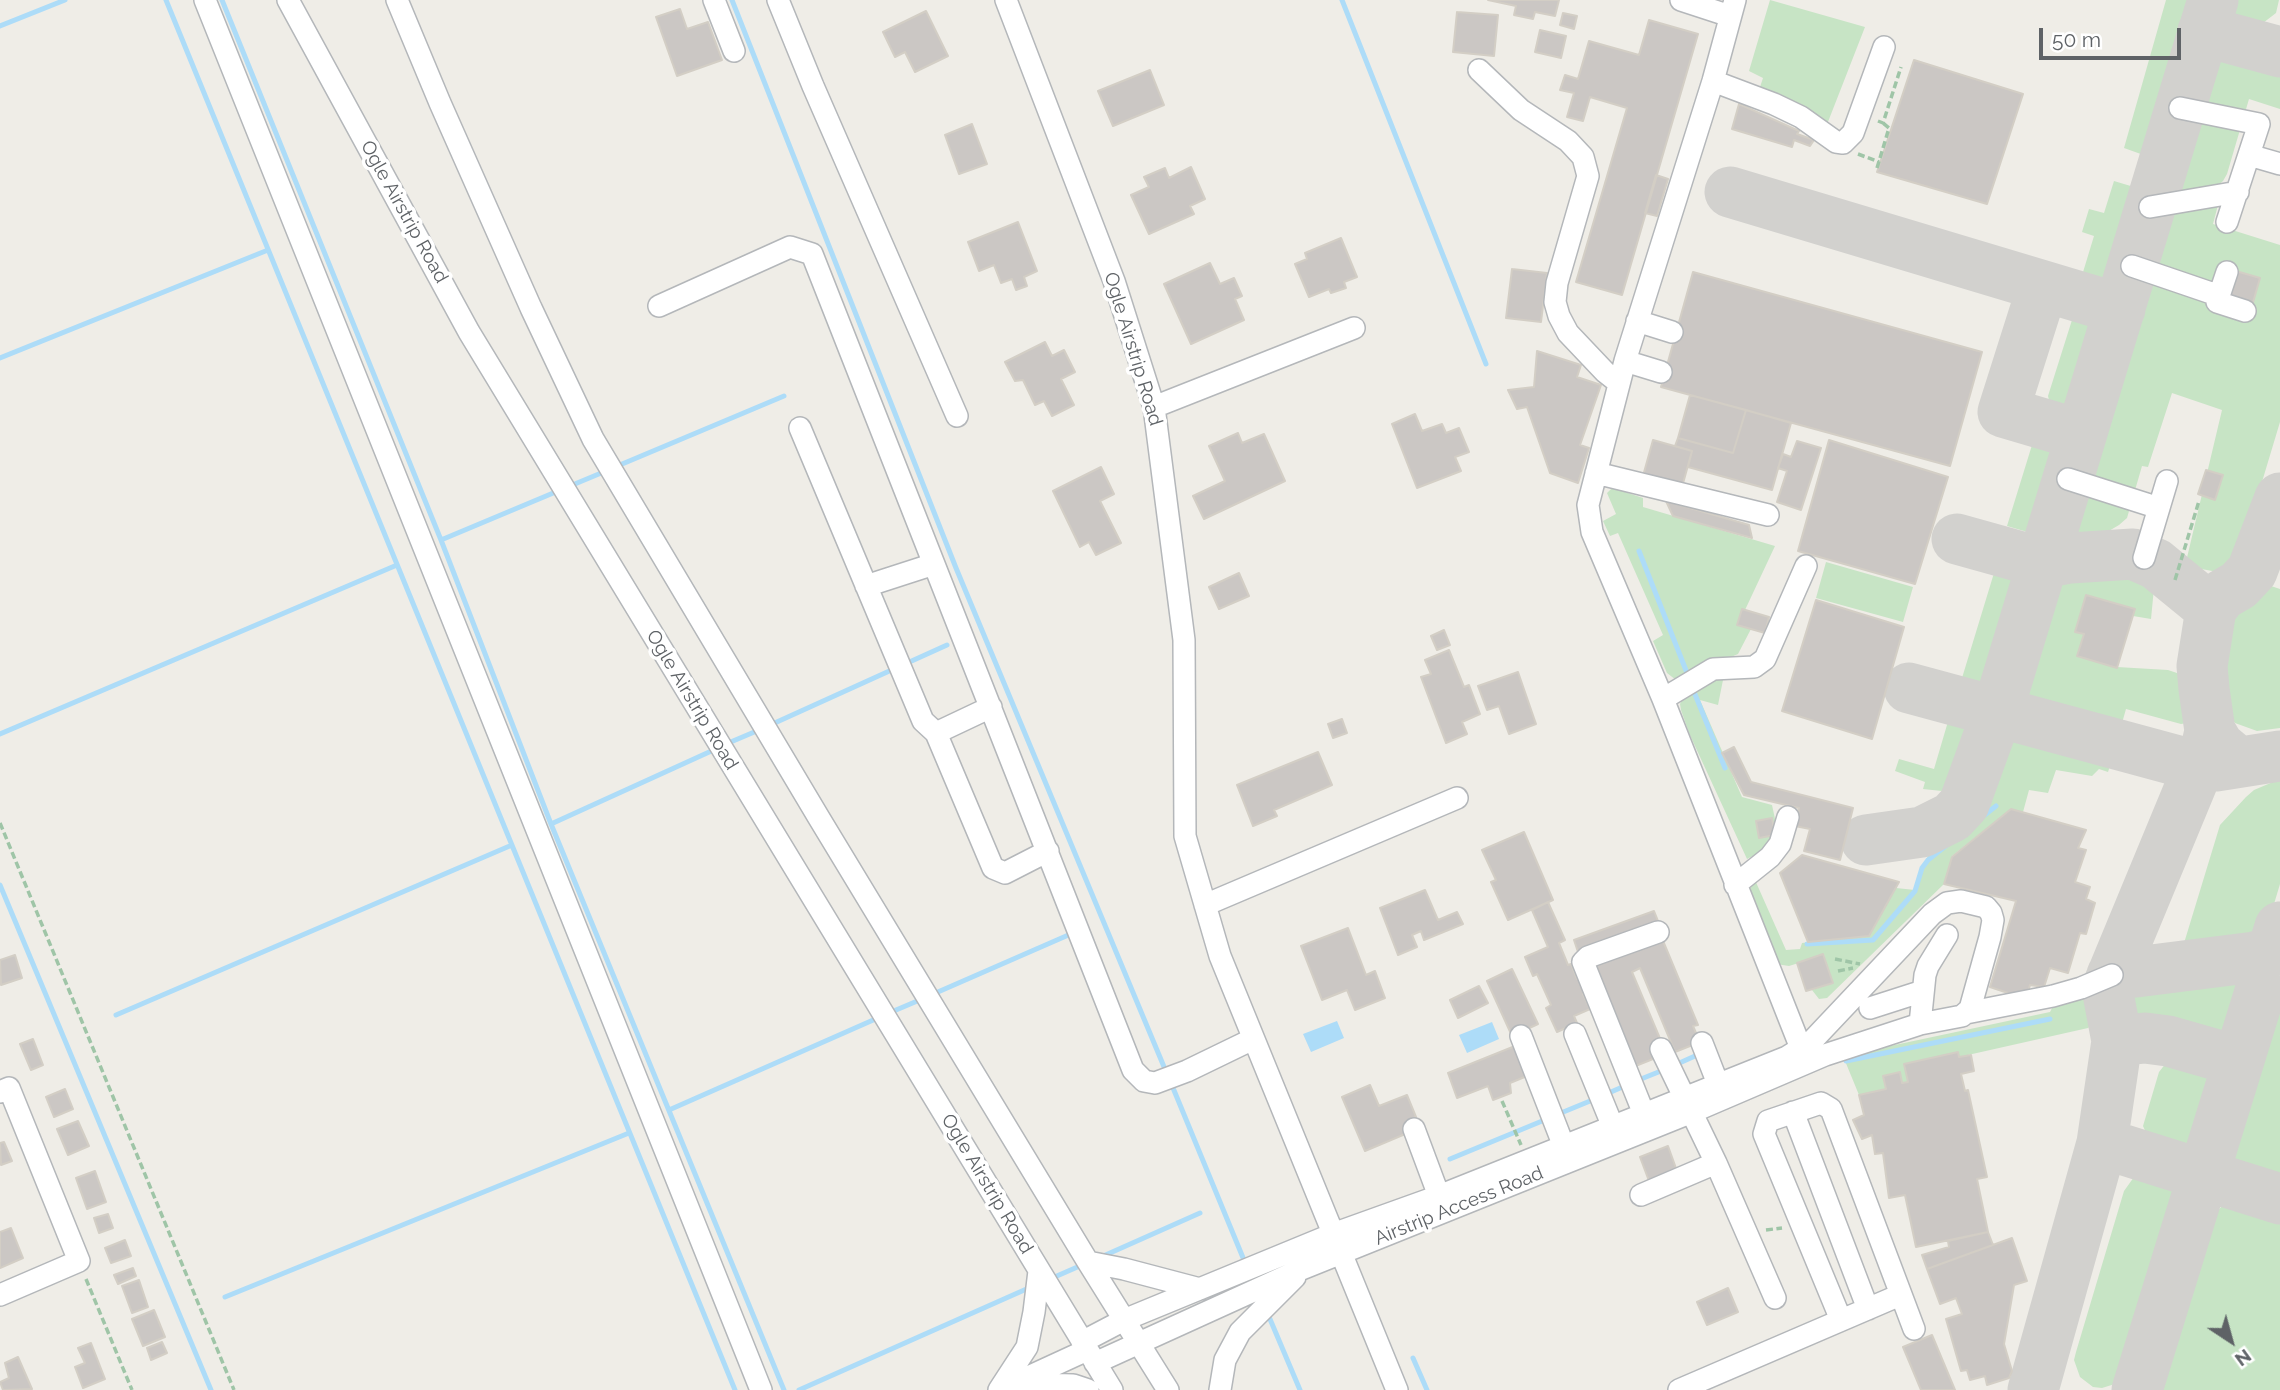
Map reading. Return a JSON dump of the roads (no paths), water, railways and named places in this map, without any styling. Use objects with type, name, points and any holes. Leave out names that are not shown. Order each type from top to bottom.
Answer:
[{"type":"street","points":[[205,0],[761,1390]]},
{"type":"street","name":"Ogle Airstrip Road","points":[[288,0],[469,331],[1112,1390]]},
{"type":"street","points":[[397,0],[450,127],[593,439],[1088,1262],[1168,1390]]},
{"type":"street","points":[[714,0],[734,51]]},
{"type":"street","points":[[778,0],[957,416]]},
{"type":"street","name":"Ogle Airstrip Road","points":[[1006,0],[1114,281],[1154,407],[1184,640],[1185,836],[1220,956],[1397,1390]]},
{"type":"street","points":[[1682,0],[1733,8],[1619,383],[1588,505],[1592,532],[1670,695],[1735,886],[1804,1056],[1932,914],[1947,903],[1961,901],[1986,907],[1993,920],[1973,998],[1966,1013]]},
{"type":"street","points":[[1713,81],[1774,104],[1801,117],[1836,142],[1843,143],[1853,133],[1884,47]]},
{"type":"street","points":[[1479,70],[1521,110],[1567,141],[1583,157],[1588,176],[1557,283],[1555,302],[1568,333],[1619,383]]},
{"type":"street","points":[[2180,108],[2259,124],[2227,222]]},
{"type":"street","points":[[2249,155],[2280,164]]},
{"type":"street","points":[[2150,207],[2238,192]]},
{"type":"street","points":[[659,306],[790,247],[812,254],[1133,1070],[1144,1081],[1155,1083],[1187,1071],[1253,1038]]},
{"type":"street","points":[[2132,266],[2220,296]]},
{"type":"street","points":[[2227,272],[2217,302],[2245,311]]},
{"type":"street","points":[[1637,321],[1672,332]]},
{"type":"street","points":[[1154,407],[1354,328]]},
{"type":"street","points":[[1625,361],[1661,372]]},
{"type":"street","points":[[800,428],[923,721],[936,733],[993,869],[1005,873],[1048,851]]},
{"type":"street","points":[[1596,473],[1768,515]]},
{"type":"street","points":[[2068,479],[2159,508]]},
{"type":"street","points":[[2144,558],[2168,481]]},
{"type":"street","points":[[866,586],[934,564]]},
{"type":"street","points":[[1670,695],[1713,669],[1754,667],[1765,659],[1806,566]]},
{"type":"street","points":[[936,733],[991,707]]},
{"type":"street","points":[[1205,905],[1457,798]]},
{"type":"street","points":[[1735,886],[1775,851],[1784,834],[1788,817]]},
{"type":"street","points":[[1641,1107],[1583,962],[1588,957],[1658,932]]},
{"type":"street","points":[[1920,1024],[1928,966],[1947,935]]},
{"type":"street","name":"Airstrip Access Road","points":[[1088,1352],[1124,1320],[1200,1289],[1337,1244],[1688,1105],[1726,1080],[1920,1024],[2053,996],[2112,975]]},
{"type":"street","points":[[1870,1008],[1923,991]]},
{"type":"street","points":[[1575,1034],[1610,1120]]},
{"type":"street","points":[[1521,1036],[1561,1139]]},
{"type":"street","points":[[1703,1046],[1726,1080]]},
{"type":"street","points":[[1668,1063],[1716,1163],[1775,1298]]},
{"type":"street","points":[[0,1092],[9,1088],[79,1261],[0,1295]]},
{"type":"street","points":[[1841,1320],[1764,1134],[1768,1121],[1821,1103],[1830,1110],[1914,1329]]},
{"type":"street","name":"Airstrip Access Road","points":[[1088,1352],[1139,1344],[1304,1268],[1337,1244],[1561,1139],[1641,1107],[1688,1105]]},
{"type":"street","points":[[1793,1112],[1868,1309]]},
{"type":"street","points":[[1414,1129],[1439,1196]]},
{"type":"street","points":[[1641,1195],[1716,1163]]},
{"type":"street","points":[[1088,1262],[1200,1289]]},
{"type":"street","points":[[1220,1390],[1225,1360],[1240,1332],[1304,1268]]},
{"type":"street","points":[[1001,1390],[1027,1347],[1039,1271]]},
{"type":"street","points":[[1679,1390],[1900,1295]]},
{"type":"street","points":[[1001,1390],[1088,1352]]},
{"type":"street","points":[[1001,1390],[1039,1384],[1073,1385],[1088,1390]]},
{"type":"water","points":[[1337,1021],[1344,1038],[1311,1052],[1303,1034]]},
{"type":"water","points":[[1492,1022],[1499,1039],[1467,1053],[1459,1035]]},
{"type":"waterway","points":[[0,26],[65,0]]},
{"type":"waterway","points":[[166,0],[735,1390]]},
{"type":"waterway","points":[[222,0],[441,540],[551,824],[784,1390]]},
{"type":"waterway","points":[[732,0],[956,568],[1167,1074]]},
{"type":"waterway","points":[[1342,0],[1486,364]]},
{"type":"waterway","points":[[0,358],[268,250]]},
{"type":"waterway","points":[[615,467],[784,396]]},
{"type":"waterway","points":[[570,486],[606,471]]},
{"type":"waterway","points":[[441,540],[558,491]]},
{"type":"waterway","points":[[1639,551],[1689,678]]},
{"type":"waterway","points":[[0,734],[397,565]]},
{"type":"waterway","points":[[905,664],[947,645]]},
{"type":"waterway","points":[[768,726],[896,668]]},
{"type":"waterway","points":[[1692,687],[1725,768]]},
{"type":"waterway","points":[[726,744],[759,730]]},
{"type":"waterway","points":[[551,824],[718,748]]},
{"type":"waterway","points":[[1807,944],[1873,940],[1915,891],[1922,868],[1928,860],[1996,806]]},
{"type":"waterway","points":[[116,1015],[512,845]]},
{"type":"waterway","points":[[0,885],[211,1390]]},
{"type":"waterway","points":[[931,995],[1073,933]]},
{"type":"waterway","points":[[889,1013],[922,999]]},
{"type":"waterway","points":[[669,1110],[880,1017]]},
{"type":"waterway","points":[[1846,1061],[2050,1019]]},
{"type":"waterway","points":[[1675,1065],[1695,1056]]},
{"type":"waterway","points":[[1636,1081],[1666,1069]]},
{"type":"waterway","points":[[1171,1083],[1246,1265]]},
{"type":"waterway","points":[[1604,1095],[1627,1085]]},
{"type":"waterway","points":[[1556,1115],[1595,1099]]},
{"type":"waterway","points":[[1450,1159],[1547,1119]]},
{"type":"waterway","points":[[225,1297],[629,1133]]},
{"type":"waterway","points":[[1101,1257],[1200,1213]]},
{"type":"waterway","points":[[1050,1279],[1082,1265]]},
{"type":"waterway","points":[[799,1390],[1031,1287]]},
{"type":"waterway","points":[[1267,1312],[1300,1390]]},
{"type":"waterway","points":[[1413,1358],[1427,1390]]}]
